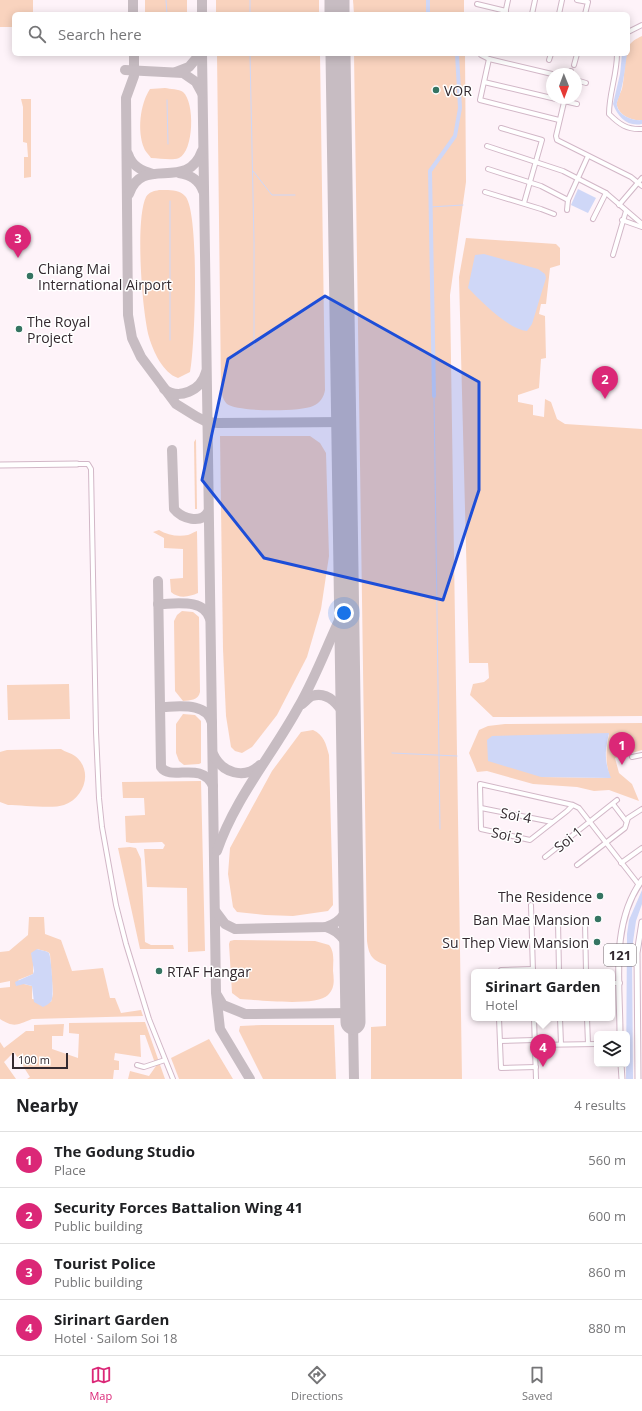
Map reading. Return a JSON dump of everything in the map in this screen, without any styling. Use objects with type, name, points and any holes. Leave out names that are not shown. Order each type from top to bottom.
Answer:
[{"type":"main road","points":[[0,465],[76,464]]},
{"type":"main road","name":"121","points":[[620,1031],[622,926],[640,883]]},
{"type":"main road","name":"121","points":[[638,1079],[640,1028],[637,953],[642,922]]},
{"type":"main road","points":[[621,1067],[622,1079]]},
{"type":"street","points":[[477,4],[506,12],[508,0]]},
{"type":"street","points":[[532,12],[535,0]]},
{"type":"street","points":[[559,12],[562,0]]},
{"type":"street","points":[[578,0],[588,2],[586,12]]},
{"type":"street","points":[[630,31],[642,25]]},
{"type":"street","points":[[483,56],[488,59],[546,73]]},
{"type":"street","points":[[549,60],[550,56]]},
{"type":"street","points":[[574,65],[576,56]]},
{"type":"street","points":[[617,56],[617,71],[609,100],[609,114],[626,127],[642,128]]},
{"type":"street","points":[[488,59],[480,100],[559,120]]},
{"type":"street","points":[[484,82],[546,96]]},
{"type":"street","points":[[582,82],[586,83]]},
{"type":"street","points":[[563,104],[556,136],[557,140],[631,177],[640,184]]},
{"type":"street","points":[[501,128],[542,140],[524,203]]},
{"type":"street","points":[[487,146],[536,161],[563,171],[579,179],[606,193],[642,226]]},
{"type":"street","points":[[567,210],[568,200],[579,179],[588,156]]},
{"type":"street","points":[[488,169],[555,191],[568,200]]},
{"type":"street","points":[[619,205],[640,184],[642,178]]},
{"type":"street","points":[[485,192],[524,203],[554,214]]},
{"type":"street","points":[[593,219],[606,193]]},
{"type":"street","points":[[613,255],[622,220],[626,211]]},
{"type":"street","points":[[622,220],[642,226]]},
{"type":"street","points":[[76,464],[88,464],[91,469],[96,732],[99,798],[105,846],[126,944],[149,1019],[173,1079]]},
{"type":"street","points":[[632,757],[642,754]]},
{"type":"street","name":"Soi 5","points":[[552,822],[530,840],[481,829],[480,784],[573,804]]},
{"type":"street","name":"Soi 1","points":[[545,857],[617,800]]},
{"type":"street","points":[[552,822],[573,804],[579,808],[621,862],[640,883]]},
{"type":"street","points":[[613,804],[626,821]]},
{"type":"street","name":"Soi 4","points":[[481,808],[552,822]]},
{"type":"street","points":[[577,865],[606,841],[625,828],[626,821],[637,810],[642,809]]},
{"type":"street","points":[[621,862],[642,848]]},
{"type":"street","points":[[531,905],[533,969]]},
{"type":"street","points":[[532,921],[585,921],[586,969]]},
{"type":"street","points":[[558,921],[559,969]]},
{"type":"street","points":[[615,983],[620,983]]},
{"type":"street","points":[[499,1021],[501,1068],[536,1067]]},
{"type":"street","points":[[534,1021],[536,1079]]},
{"type":"street","points":[[560,1021],[561,1044]]},
{"type":"street","points":[[587,1021],[588,1044]]},
{"type":"street","points":[[500,1041],[594,1044]]},
{"type":"street","points":[[137,1065],[144,1067],[165,1060]]},
{"type":"highlighted area","points":[[325,296],[479,382],[479,490],[443,600],[264,558],[202,480],[228,359]]},
{"type":"shaded area","points":[[0,0],[33,0],[33,12],[12,12],[12,27],[0,27]]},
{"type":"shaded area","points":[[145,0],[187,0],[187,12],[145,12]]},
{"type":"shaded area","points":[[216,0],[319,0],[319,12],[216,12]]},
{"type":"shaded area","points":[[353,0],[464,0],[464,12],[354,12]]},
{"type":"shaded area","points":[[642,36],[642,120],[630,119],[621,113],[617,106],[618,98],[622,89],[626,56],[630,56],[630,45]]},
{"type":"shaded area","points":[[217,56],[320,56],[324,395],[315,405],[306,408],[255,410],[233,407],[227,404],[222,396]]},
{"type":"shaded area","points":[[354,56],[465,56],[466,182],[450,295],[462,1079],[371,1079],[371,1027],[386,1026],[386,965],[372,957],[367,941]]},
{"type":"shaded area","points":[[165,88],[183,92],[187,97],[190,106],[191,126],[188,146],[184,154],[176,159],[151,158],[146,152],[142,141],[140,126],[142,110],[147,95],[150,89]]},
{"type":"shaded area","points":[[21,99],[31,99],[31,177],[24,178],[24,157],[28,157],[27,143],[23,142],[23,107]]},
{"type":"shaded area","points":[[159,190],[177,191],[185,196],[190,207],[193,227],[195,310],[192,358],[190,372],[178,378],[163,367],[153,349],[146,325],[144,308],[140,244],[143,208],[147,195]]},
{"type":"shaded area","points":[[466,238],[556,244],[560,248],[560,265],[550,268],[546,304],[541,304],[539,314],[545,316],[546,358],[541,359],[539,388],[518,395],[518,402],[533,405],[533,415],[544,417],[545,399],[551,402],[557,419],[565,424],[642,429],[642,716],[493,717],[470,695],[473,684],[484,682],[489,678],[488,663],[469,663],[459,277]]},
{"type":"shaded area","points":[[220,436],[310,436],[320,443],[326,453],[329,556],[321,609],[307,657],[277,715],[252,747],[242,753],[235,751],[231,747],[226,716],[223,649]]},
{"type":"shaded area","points":[[196,439],[197,509],[195,509],[194,442]]},
{"type":"shaded area","points":[[159,530],[177,536],[188,535],[197,531],[198,593],[184,597],[177,596],[171,592],[170,579],[183,578],[183,549],[164,548],[164,538],[153,532]]},
{"type":"shaded area","points":[[182,611],[193,612],[199,617],[200,692],[196,699],[183,701],[175,691],[174,621],[177,615]]},
{"type":"shaded area","points":[[69,684],[70,719],[8,720],[7,685]]},
{"type":"shaded area","points":[[183,714],[195,715],[201,721],[201,763],[199,764],[184,765],[179,761],[176,753],[176,724]]},
{"type":"shaded area","points":[[642,723],[642,750],[615,758],[619,773],[632,784],[639,801],[609,790],[594,791],[577,787],[533,784],[487,771],[477,772],[469,753],[479,730],[488,726],[505,724]],"holes":[[[609,734],[607,761],[610,778],[541,777]]]},
{"type":"shaded area","points":[[313,730],[322,737],[329,755],[333,905],[328,911],[293,916],[237,912],[233,907],[228,874],[230,848],[272,771],[301,732]]},
{"type":"shaded area","points":[[61,749],[75,756],[81,762],[84,769],[84,784],[77,796],[71,802],[53,807],[8,805],[0,802],[0,752],[7,750]]},
{"type":"shaded area","points":[[201,781],[205,951],[188,952],[187,888],[147,887],[144,849],[163,849],[165,845],[162,842],[126,842],[125,816],[145,815],[144,798],[123,798],[122,782]]},
{"type":"shaded area","points":[[118,848],[136,848],[141,859],[145,942],[151,945],[173,945],[174,949],[140,949]]},
{"type":"shaded area","points":[[29,917],[44,917],[45,934],[61,940],[72,971],[103,968],[110,998],[115,998],[121,1013],[141,1010],[143,1016],[32,1019],[16,1025],[9,1024],[0,1019],[0,988],[10,987],[10,981],[0,983],[0,952],[9,951],[28,935]],"holes":[[[37,949],[50,954],[53,994],[51,1002],[32,999],[32,986],[24,984],[18,980],[33,974],[33,965]]]},
{"type":"shaded area","points":[[230,941],[315,941],[329,945],[333,957],[334,981],[332,990],[322,999],[312,1001],[286,1002],[240,999],[232,993],[229,944]]},
{"type":"shaded area","points":[[145,1022],[165,1079],[128,1079],[130,1071],[149,1076],[156,1066],[145,1035],[140,1035],[141,1057],[115,1053],[114,1060],[119,1061],[119,1070],[114,1070],[113,1079],[27,1079],[30,1077],[14,1052],[4,1062],[16,1079],[0,1079],[0,1042],[4,1048],[26,1031],[34,1031],[34,1025],[64,1024],[63,1036],[52,1036],[52,1049],[78,1058],[79,1034],[69,1033],[69,1023]]},
{"type":"shaded area","points":[[334,1025],[336,1079],[263,1079],[239,1031],[240,1026]]},
{"type":"shaded area","points":[[209,1039],[233,1079],[179,1079],[171,1058]]},
{"type":"water","points":[[622,56],[627,56],[617,106],[620,113],[631,119],[642,120],[642,124],[632,124],[624,120],[620,117],[613,104],[620,74]]},
{"type":"water","points":[[578,189],[596,198],[588,213],[571,205]]},
{"type":"water","points":[[484,254],[538,269],[545,274],[546,278],[532,324],[527,331],[520,329],[504,320],[468,288],[475,255]]},
{"type":"water","points":[[609,733],[606,756],[607,766],[611,778],[541,777],[488,761],[487,740],[492,736]]},
{"type":"water","points":[[642,890],[642,904],[636,921],[632,949],[633,1079],[626,1079],[626,1067],[630,1067],[630,1031],[626,1031],[627,934],[629,920]]},
{"type":"water","points":[[37,949],[49,953],[50,956],[53,991],[52,999],[50,1003],[43,1007],[34,1002],[32,986],[24,984],[16,986],[15,982],[33,974],[34,971],[31,953]]},
{"type":"waterway","points":[[166,0],[167,12]]},
{"type":"waterway","points":[[250,0],[250,12]]},
{"type":"waterway","points":[[428,0],[428,12]]},
{"type":"waterway","points":[[250,56],[254,242],[254,348]]},
{"type":"waterway","points":[[434,396],[430,171],[455,136],[460,108],[457,56]]},
{"type":"waterway","points":[[167,100],[168,144]]},
{"type":"waterway","points":[[253,171],[272,195],[295,195]]},
{"type":"waterway","points":[[170,201],[170,340]]},
{"type":"waterway","points":[[430,207],[463,205]]},
{"type":"waterway","points":[[434,396],[440,829]]},
{"type":"waterway","points":[[392,753],[457,756]]},
{"type":"taxiway","points":[[133,0],[133,12]]},
{"type":"taxiway","points":[[202,0],[202,12]]},
{"type":"taxiway","points":[[134,56],[134,76],[126,98],[128,315],[132,338],[141,357],[176,404],[207,422],[343,422]]},
{"type":"taxiway","points":[[176,72],[189,67],[198,56]]},
{"type":"taxiway","points":[[202,56],[216,993],[220,1029],[250,1079]]},
{"type":"taxiway","points":[[125,70],[183,73],[196,82],[202,93]]},
{"type":"taxiway","points":[[129,194],[135,182],[144,176],[176,173],[186,170],[195,163],[202,151]]},
{"type":"taxiway","points":[[128,154],[135,165],[153,174]]},
{"type":"taxiway","points":[[179,173],[194,178],[199,183],[203,191]]},
{"type":"taxiway","points":[[164,389],[176,394],[189,392],[199,384],[206,372]]},
{"type":"taxiway","points":[[172,450],[174,509],[186,518],[191,519],[201,518],[208,512]]},
{"type":"taxiway","points":[[158,581],[161,767],[172,773],[201,774],[208,778],[213,786]]},
{"type":"taxiway","points":[[158,604],[180,603],[195,605],[207,612],[210,619]]},
{"type":"taxiway","points":[[217,851],[244,794],[289,724],[306,693],[347,604]]},
{"type":"taxiway","points":[[302,704],[312,696],[318,695],[330,698],[339,706],[349,721]]},
{"type":"taxiway","points":[[160,707],[182,706],[198,708],[209,716],[212,723]]},
{"type":"taxiway","points":[[213,754],[222,766],[234,772],[247,772],[254,770],[260,765]]},
{"type":"taxiway","points":[[216,912],[225,924],[235,929],[326,927],[337,922],[347,910],[351,893]]},
{"type":"taxiway","points":[[326,927],[332,929],[344,939],[352,960]]},
{"type":"taxiway","points":[[217,995],[223,1005],[245,1014],[353,1013]]},
{"type":"taxiway","points":[[353,1022],[354,1079]]},
{"type":"runway","points":[[337,0],[337,12]]},
{"type":"runway","points":[[338,56],[353,1022]]},
{"type":"place","name":"VOR","points":[[436,90]]},
{"type":"place","name":"Tourist Police","points":[[18,258]]},
{"type":"place","name":"Chiang Mai International Airport","points":[[30,276]]},
{"type":"place","name":"The Royal Project","points":[[19,329]]},
{"type":"place","name":"Security Forces Battalion Wing 41","points":[[605,399]]},
{"type":"place","name":"The Godung Studio","points":[[622,765]]},
{"type":"place","name":"The Residence","points":[[600,896]]},
{"type":"place","name":"Ban Mae Mansion","points":[[598,919]]},
{"type":"place","name":"Su Thep View Mansion","points":[[597,942]]},
{"type":"place","name":"RTAF Hangar","points":[[159,971]]},
{"type":"place","name":"Sirinart Garden","points":[[543,1067]]}]
